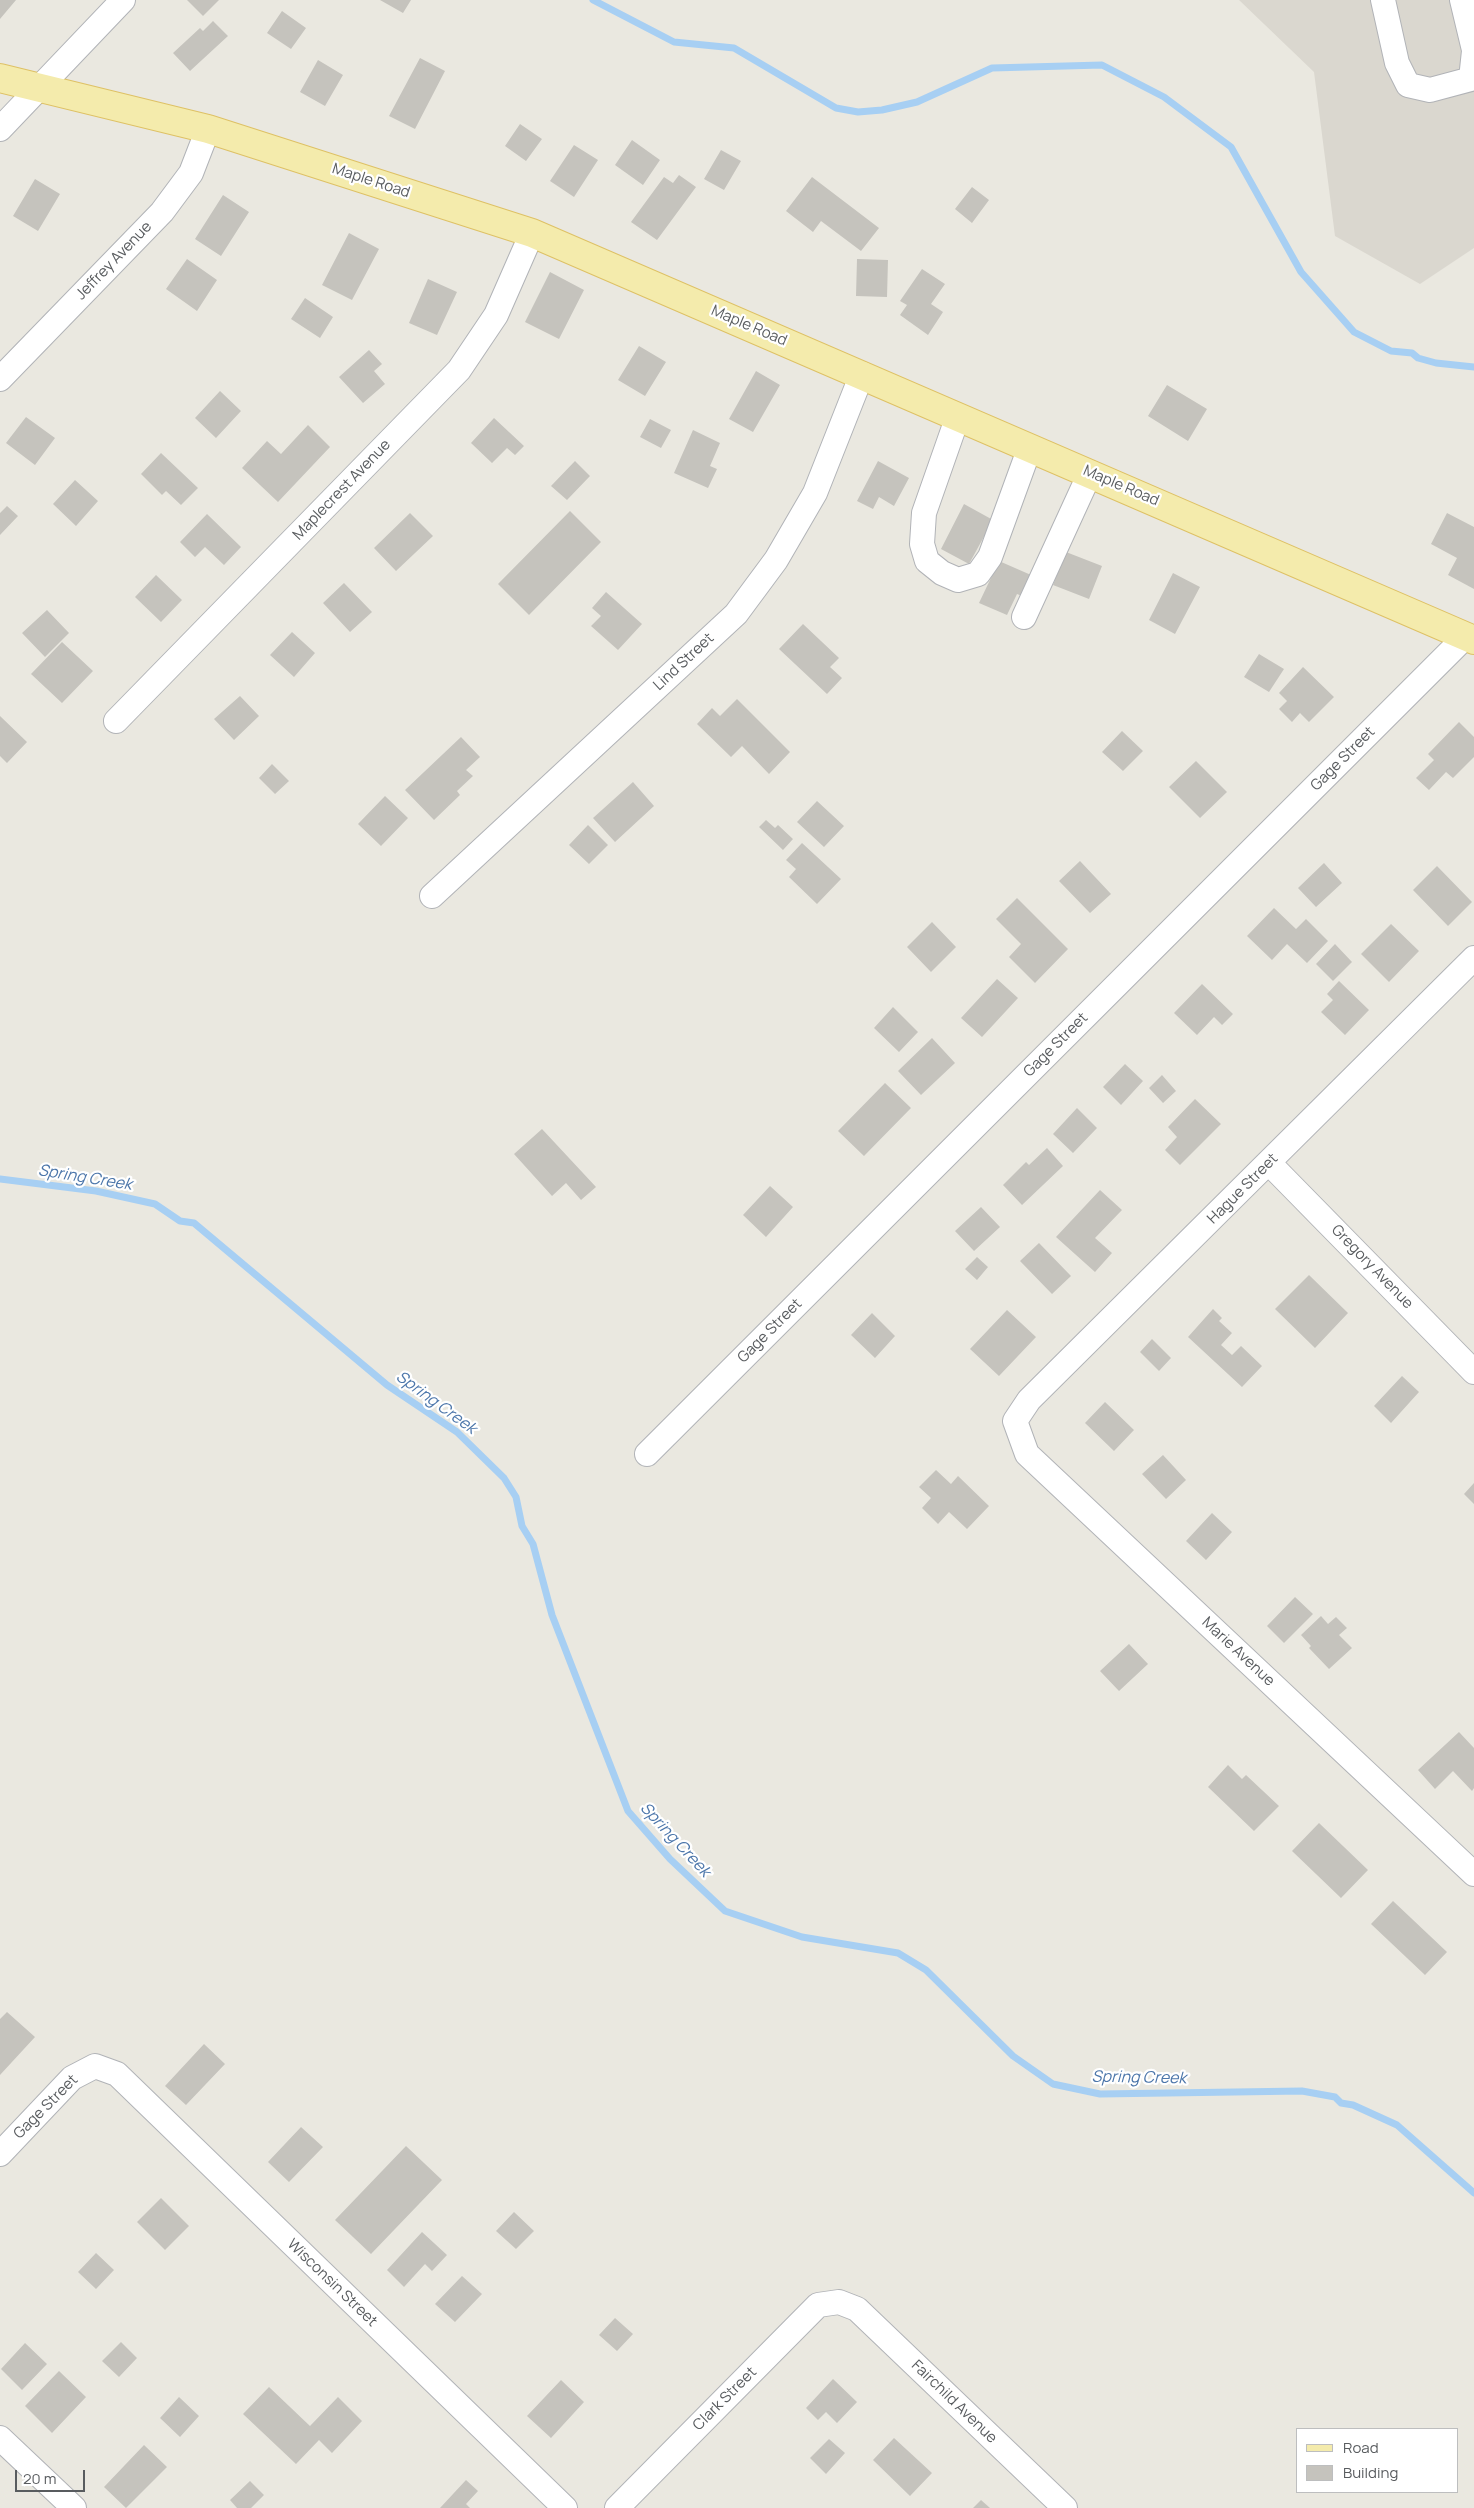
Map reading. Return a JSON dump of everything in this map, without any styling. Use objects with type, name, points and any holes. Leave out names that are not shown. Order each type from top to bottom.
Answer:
[{"type":"main road","name":"Maple Road","points":[[0,78],[38,89],[208,129],[532,234],[862,374],[1470,638]]},
{"type":"street","points":[[0,129],[123,0]]},
{"type":"street","points":[[1382,0],[1397,63],[1408,85],[1430,90],[1471,79],[1474,50],[1462,0]]},
{"type":"street","name":"Jeffrey Avenue","points":[[0,379],[162,212],[191,173],[208,129]]},
{"type":"street","name":"Maplecrest Avenue","points":[[116,721],[458,370],[496,315],[532,234]]},
{"type":"street","name":"Lind Street","points":[[432,896],[736,614],[776,560],[815,493],[862,374]]},
{"type":"street","points":[[958,416],[924,513],[922,544],[927,561],[942,573],[958,580],[978,574],[990,557],[1030,447]]},
{"type":"street","points":[[1024,617],[1090,473]]},
{"type":"street","name":"Gage Street","points":[[647,1454],[1470,638]]},
{"type":"street","name":"Hague Street","points":[[1015,1421],[1029,1400],[1474,958]]},
{"type":"street","name":"Gregory Avenue","points":[[1269,1163],[1474,1372]]},
{"type":"street","name":"Marie Avenue","points":[[1015,1421],[1027,1454],[1474,1874]]},
{"type":"street","name":"Gage Street","points":[[0,2154],[72,2078],[95,2066]]},
{"type":"street","name":"Wisconsin Street","points":[[95,2066],[117,2074],[565,2508]]},
{"type":"street","name":"Clark Street","points":[[617,2508],[818,2305],[839,2302]]},
{"type":"street","name":"Fairchild Avenue","points":[[839,2302],[857,2309],[1065,2508]]},
{"type":"street","points":[[0,2438],[74,2508]]},
{"type":"shaded area","points":[[1239,0],[1474,0],[1474,248],[1420,284],[1335,236],[1314,72]]},
{"type":"building","points":[[0,0],[16,0],[0,19]]},
{"type":"building","points":[[187,0],[219,0],[203,16]]},
{"type":"building","points":[[380,0],[411,0],[403,13]]},
{"type":"building","points":[[282,11],[306,28],[291,49],[267,33]]},
{"type":"building","points":[[213,21],[228,36],[190,71],[173,53],[200,28],[203,31]]},
{"type":"building","points":[[420,58],[445,71],[415,129],[389,116]]},
{"type":"building","points":[[318,60],[343,75],[325,106],[300,92]]},
{"type":"building","points":[[520,124],[542,139],[526,161],[505,146]]},
{"type":"building","points":[[632,140],[660,160],[643,185],[615,165]]},
{"type":"building","points":[[574,145],[598,160],[574,197],[550,181]]},
{"type":"building","points":[[721,150],[741,161],[724,190],[704,179]]},
{"type":"building","points":[[679,175],[696,187],[657,240],[631,222],[664,177],[673,183]]},
{"type":"building","points":[[812,177],[879,228],[861,251],[821,221],[813,232],[786,211]]},
{"type":"building","points":[[35,179],[60,194],[38,231],[13,216]]},
{"type":"building","points":[[972,187],[989,200],[972,223],[955,209]]},
{"type":"building","points":[[223,195],[249,212],[221,256],[195,239]]},
{"type":"building","points":[[349,233],[379,249],[352,300],[322,285]]},
{"type":"building","points":[[187,259],[217,280],[197,311],[166,289]]},
{"type":"building","points":[[857,259],[888,260],[887,297],[856,296]]},
{"type":"building","points":[[922,269],[945,284],[931,304],[943,312],[928,335],[900,315],[907,305],[900,301]]},
{"type":"building","points":[[550,272],[584,290],[559,339],[525,322]]},
{"type":"building","points":[[428,279],[457,292],[437,335],[409,323]]},
{"type":"building","points":[[305,298],[333,317],[320,338],[291,319]]},
{"type":"building","points":[[639,346],[666,362],[645,396],[618,380]]},
{"type":"building","points":[[369,350],[382,364],[374,371],[385,384],[363,403],[339,377]]},
{"type":"building","points":[[756,371],[780,385],[753,432],[729,419]]},
{"type":"building","points":[[1167,385],[1207,409],[1188,441],[1148,416]]},
{"type":"building","points":[[220,391],[241,411],[216,438],[195,418]]},
{"type":"building","points":[[26,417],[55,438],[35,465],[6,443]]},
{"type":"building","points":[[494,418],[524,446],[515,455],[507,448],[492,463],[471,443]]},
{"type":"building","points":[[650,419],[671,430],[661,448],[640,437]]},
{"type":"building","points":[[308,425],[330,447],[278,502],[242,468],[267,441],[281,454]]},
{"type":"building","points":[[693,430],[720,443],[710,466],[717,469],[708,488],[674,473]]},
{"type":"building","points":[[161,453],[198,488],[181,505],[166,491],[162,495],[141,474]]},
{"type":"building","points":[[575,461],[590,476],[567,500],[551,486]]},
{"type":"building","points":[[878,461],[909,478],[894,506],[879,497],[873,509],[857,501]]},
{"type":"building","points":[[75,480],[98,501],[76,526],[53,504]]},
{"type":"building","points":[[964,504],[993,520],[969,564],[941,549]]},
{"type":"building","points":[[7,506],[18,516],[0,535],[0,513]]},
{"type":"building","points":[[570,511],[601,542],[529,615],[498,584]]},
{"type":"building","points":[[410,513],[433,536],[396,571],[374,548]]},
{"type":"building","points":[[1447,513],[1474,527],[1474,589],[1448,575],[1457,558],[1431,544]]},
{"type":"building","points":[[207,514],[241,547],[224,565],[205,547],[195,557],[180,542]]},
{"type":"building","points":[[1066,552],[1102,566],[1089,599],[1053,585]]},
{"type":"building","points":[[999,561],[1031,575],[1022,596],[1017,594],[1007,615],[979,603]]},
{"type":"building","points":[[1173,573],[1200,587],[1175,634],[1149,620]]},
{"type":"building","points":[[156,575],[182,600],[161,622],[135,597]]},
{"type":"building","points":[[344,583],[372,612],[350,632],[323,603]]},
{"type":"building","points":[[606,592],[642,624],[618,650],[591,626],[601,616],[592,608]]},
{"type":"building","points":[[47,610],[69,633],[45,657],[22,633]]},
{"type":"building","points":[[803,624],[839,658],[830,667],[842,678],[827,694],[779,649]]},
{"type":"building","points":[[292,632],[315,653],[294,677],[270,655]]},
{"type":"building","points":[[62,642],[93,671],[62,703],[31,674]]},
{"type":"building","points":[[1259,654],[1284,669],[1269,692],[1244,677]]},
{"type":"building","points":[[1303,667],[1334,697],[1309,722],[1300,713],[1292,722],[1279,709],[1287,701],[1279,693]]},
{"type":"building","points":[[240,696],[259,716],[234,740],[214,719]]},
{"type":"building","points":[[737,699],[790,752],[769,774],[742,746],[731,757],[697,724],[712,708],[720,716]]},
{"type":"building","points":[[0,716],[27,742],[7,763],[0,756]]},
{"type":"building","points":[[1459,722],[1474,737],[1474,757],[1453,778],[1446,772],[1429,790],[1416,778],[1434,760],[1428,754]]},
{"type":"building","points":[[1122,731],[1143,751],[1123,771],[1102,752]]},
{"type":"building","points":[[461,737],[480,757],[466,770],[473,776],[457,791],[460,795],[434,820],[405,790]]},
{"type":"building","points":[[1196,761],[1227,792],[1200,818],[1169,787]]},
{"type":"building","points":[[272,764],[289,781],[275,794],[259,778]]},
{"type":"building","points":[[633,782],[654,806],[615,842],[593,818]]},
{"type":"building","points":[[385,796],[408,818],[381,846],[358,824]]},
{"type":"building","points":[[817,801],[844,826],[824,847],[797,822]]},
{"type":"building","points":[[766,820],[775,828],[778,825],[793,839],[783,850],[759,827]]},
{"type":"building","points":[[588,825],[608,845],[589,864],[569,845]]},
{"type":"building","points":[[802,843],[841,879],[817,904],[789,877],[796,869],[786,860]]},
{"type":"building","points":[[1080,861],[1111,894],[1090,913],[1059,881]]},
{"type":"building","points":[[1324,863],[1342,883],[1316,907],[1298,888]]},
{"type":"building","points":[[1437,866],[1472,902],[1448,926],[1413,890]]},
{"type":"building","points":[[1017,898],[1068,949],[1035,983],[1009,957],[1021,944],[996,919]]},
{"type":"building","points":[[1274,908],[1296,929],[1306,919],[1328,941],[1307,963],[1287,944],[1272,960],[1247,936]]},
{"type":"building","points":[[932,922],[956,947],[931,972],[907,947]]},
{"type":"building","points":[[1391,924],[1419,951],[1389,982],[1361,954]]},
{"type":"building","points":[[1335,944],[1352,962],[1333,981],[1316,964]]},
{"type":"building","points":[[997,979],[1018,998],[982,1037],[961,1018]]},
{"type":"building","points":[[1339,981],[1369,1010],[1345,1035],[1321,1012],[1333,1000],[1327,994]]},
{"type":"building","points":[[1202,984],[1233,1014],[1222,1025],[1214,1017],[1197,1035],[1174,1013]]},
{"type":"building","points":[[893,1007],[918,1032],[899,1052],[874,1028]]},
{"type":"building","points":[[932,1038],[955,1063],[921,1095],[898,1071]]},
{"type":"building","points":[[1125,1064],[1143,1081],[1121,1105],[1103,1087]]},
{"type":"building","points":[[1162,1075],[1176,1091],[1163,1103],[1149,1088]]},
{"type":"building","points":[[885,1083],[911,1108],[864,1156],[838,1131]]},
{"type":"building","points":[[1195,1099],[1221,1124],[1180,1165],[1165,1150],[1177,1137],[1168,1127]]},
{"type":"building","points":[[1077,1108],[1097,1128],[1073,1153],[1053,1134]]},
{"type":"building","points":[[542,1129],[596,1187],[581,1200],[566,1183],[552,1196],[514,1154]]},
{"type":"building","points":[[1047,1148],[1063,1166],[1022,1205],[1003,1185],[1026,1162],[1029,1165]]},
{"type":"building","points":[[770,1186],[793,1207],[766,1237],[743,1215]]},
{"type":"building","points":[[1100,1190],[1122,1210],[1095,1238],[1112,1253],[1095,1272],[1056,1237]]},
{"type":"building","points":[[981,1207],[1000,1227],[974,1251],[955,1231]]},
{"type":"building","points":[[1039,1243],[1071,1276],[1052,1294],[1020,1261]]},
{"type":"building","points":[[977,1257],[988,1267],[977,1280],[965,1269]]},
{"type":"building","points":[[1309,1275],[1348,1313],[1315,1348],[1275,1309]]},
{"type":"building","points":[[1213,1309],[1222,1318],[1219,1321],[1232,1333],[1221,1345],[1232,1355],[1241,1346],[1262,1366],[1242,1387],[1188,1337]]},
{"type":"building","points":[[1007,1310],[1036,1337],[999,1376],[970,1349]]},
{"type":"building","points":[[872,1313],[895,1336],[875,1358],[851,1335]]},
{"type":"building","points":[[1152,1339],[1171,1358],[1159,1371],[1140,1352]]},
{"type":"building","points":[[1402,1376],[1419,1392],[1391,1423],[1374,1406]]},
{"type":"building","points":[[1105,1402],[1134,1430],[1114,1451],[1085,1423]]},
{"type":"building","points":[[1163,1455],[1186,1480],[1166,1499],[1142,1474]]},
{"type":"building","points":[[936,1470],[951,1484],[958,1476],[989,1506],[967,1529],[949,1512],[938,1524],[922,1508],[931,1498],[919,1487]]},
{"type":"building","points":[[1474,1483],[1474,1504],[1464,1494]]},
{"type":"building","points":[[1212,1513],[1232,1532],[1206,1560],[1186,1541]]},
{"type":"building","points":[[1295,1597],[1313,1614],[1284,1643],[1267,1626]]},
{"type":"building","points":[[1321,1616],[1328,1624],[1336,1617],[1347,1628],[1339,1635],[1352,1648],[1329,1669],[1309,1648],[1311,1646],[1301,1635]]},
{"type":"building","points":[[1129,1644],[1148,1664],[1119,1691],[1100,1671]]},
{"type":"building","points":[[1459,1732],[1474,1748],[1474,1788],[1472,1791],[1453,1771],[1435,1789],[1418,1770]]},
{"type":"building","points":[[1228,1765],[1242,1779],[1246,1775],[1279,1806],[1254,1831],[1208,1787]]},
{"type":"building","points":[[1319,1823],[1368,1870],[1341,1898],[1292,1851]]},
{"type":"building","points":[[1393,1901],[1447,1952],[1425,1975],[1371,1924]]},
{"type":"building","points":[[7,2012],[35,2037],[0,2075],[0,2019]]},
{"type":"building","points":[[204,2044],[225,2064],[186,2105],[165,2086]]},
{"type":"building","points":[[301,2127],[323,2147],[289,2182],[268,2162]]},
{"type":"building","points":[[406,2146],[442,2180],[371,2254],[335,2220]]},
{"type":"building","points":[[161,2198],[189,2226],[165,2250],[137,2222]]},
{"type":"building","points":[[514,2212],[534,2231],[516,2249],[496,2231]]},
{"type":"building","points":[[422,2232],[447,2255],[432,2271],[425,2264],[404,2287],[387,2270]]},
{"type":"building","points":[[96,2253],[114,2270],[96,2289],[78,2272]]},
{"type":"building","points":[[462,2276],[482,2294],[455,2322],[435,2304]]},
{"type":"building","points":[[615,2318],[633,2334],[617,2351],[599,2335]]},
{"type":"building","points":[[121,2342],[137,2358],[119,2377],[102,2361]]},
{"type":"building","points":[[25,2343],[47,2364],[22,2390],[1,2369]]},
{"type":"building","points":[[59,2371],[86,2397],[52,2433],[25,2406]]},
{"type":"building","points":[[833,2379],[857,2402],[837,2423],[826,2412],[818,2420],[806,2408]]},
{"type":"building","points":[[561,2380],[584,2402],[551,2438],[527,2416]]},
{"type":"building","points":[[269,2387],[310,2426],[338,2397],[362,2421],[332,2453],[319,2440],[296,2464],[243,2414]]},
{"type":"building","points":[[179,2397],[199,2416],[180,2437],[160,2418]]},
{"type":"building","points":[[894,2438],[932,2473],[910,2496],[873,2460]]},
{"type":"building","points":[[829,2439],[845,2453],[826,2474],[810,2458]]},
{"type":"building","points":[[144,2445],[167,2467],[126,2508],[104,2487]]},
{"type":"building","points":[[466,2480],[478,2491],[466,2504],[470,2508],[440,2508]]},
{"type":"building","points":[[250,2481],[264,2495],[251,2508],[237,2508],[230,2500]]},
{"type":"building","points":[[981,2500],[990,2508],[973,2508]]},
{"type":"waterway","points":[[593,0],[674,42],[734,48],[836,108],[858,112],[882,110],[917,102],[992,68],[1102,65],[1164,97],[1231,147],[1301,272],[1354,332],[1391,351],[1412,353],[1418,358],[1436,363],[1474,367]]},
{"type":"waterway","name":"Spring Creek","points":[[0,1179],[96,1191],[155,1204],[180,1221],[194,1223],[387,1385],[457,1432],[504,1478],[516,1497],[522,1526],[533,1544],[552,1615],[628,1811],[670,1859],[725,1911],[802,1937],[898,1953],[926,1970],[1013,2056],[1053,2084],[1100,2094],[1302,2091],[1335,2097],[1341,2103],[1353,2105],[1397,2125],[1474,2193]]}]
